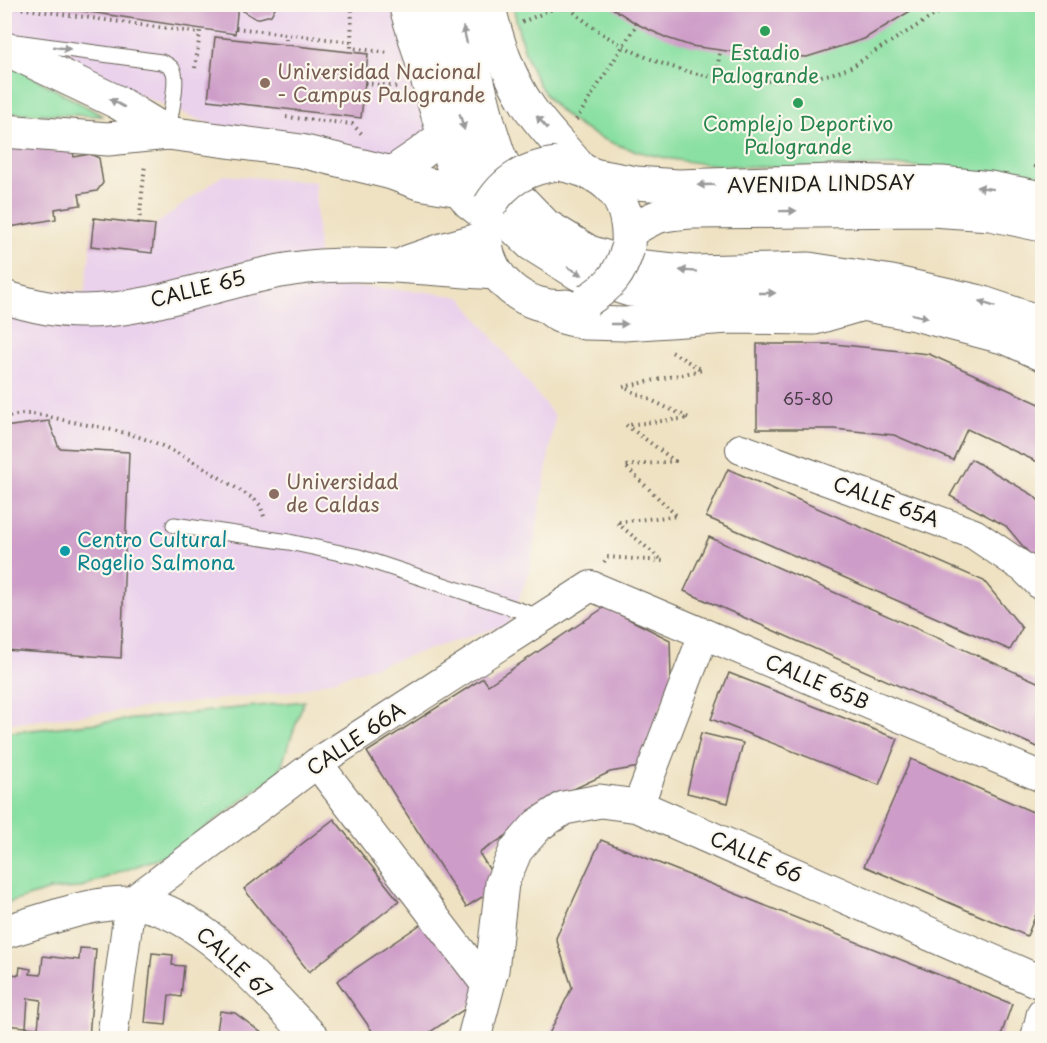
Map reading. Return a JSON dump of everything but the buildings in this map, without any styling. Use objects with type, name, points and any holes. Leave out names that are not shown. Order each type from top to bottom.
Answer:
[{"type":"main road","points":[[405,4],[460,190],[488,220]]},
{"type":"main road","points":[[432,4],[459,112],[479,170],[499,213],[531,244],[579,274],[630,290],[690,295],[770,292],[808,294],[915,314],[1006,338],[1042,354]]},
{"type":"main road","points":[[458,4],[489,125],[498,153],[517,196],[544,225],[589,252],[634,266],[694,272],[809,269],[892,282],[977,301],[1042,323]]},
{"type":"main road","points":[[488,4],[502,56],[530,109],[578,169],[617,195],[628,219],[629,240],[623,264],[614,279],[602,291],[588,300],[559,307],[530,301],[506,285],[489,256],[488,220],[498,192],[523,173],[540,166],[578,169]]},
{"type":"main road","points":[[4,48],[117,102],[168,133]]},
{"type":"main road","points":[[4,131],[108,139],[168,133],[302,151],[392,173],[419,183],[460,190]]},
{"type":"main road","points":[[392,173],[420,154],[442,135]]},
{"type":"main road","name":"AVENIDA LINDSAY","points":[[578,169],[636,183],[678,186],[834,181],[942,183],[990,188],[1042,198]]},
{"type":"main road","name":"AVENIDA LINDSAY","points":[[629,240],[652,217],[695,212],[932,210],[990,214],[1042,225]]},
{"type":"main road","points":[[394,266],[442,250],[488,220]]},
{"type":"main road","name":"CALLE 65","points":[[4,297],[31,306],[80,311],[120,308],[273,272],[320,266],[394,266]]},
{"type":"main road","points":[[394,266],[497,273]]},
{"type":"main road","points":[[544,305],[559,316],[585,323],[624,324],[729,317],[815,318],[863,304]]},
{"type":"main road","name":"CALLE 66","points":[[474,1038],[492,970],[502,883],[516,850],[538,825],[564,808],[600,801],[638,806],[1042,983]]},
{"type":"main road","name":"CALLE 67","points":[[4,932],[100,905],[130,903],[160,908],[191,924],[221,945],[313,1038]]},
{"type":"street","name":"CALLE 65A","points":[[741,449],[974,534],[1033,577]]},
{"type":"street","name":"CALLE 66A","points":[[130,903],[317,763],[591,586]]},
{"type":"street","name":"CALLE 65B","points":[[591,586],[1042,777]]},
{"type":"street","points":[[638,806],[704,634]]},
{"type":"street","points":[[317,763],[488,987]]},
{"type":"street","points":[[112,1038],[130,903]]},
{"type":"street","points":[[1036,1038],[1042,1013]]},
{"type":"lane","points":[[4,40],[169,65],[174,74],[174,80],[168,133]]},
{"type":"lane","points":[[174,525],[267,539],[359,557],[543,618]]},
{"type":"path","points":[[352,4],[351,48],[392,54]]},
{"type":"path","points":[[521,22],[565,4],[582,20],[622,47],[663,65],[716,79],[763,82],[810,78],[847,69],[952,4]]},
{"type":"path","points":[[4,6],[200,33],[200,29]]},
{"type":"path","points":[[572,127],[637,24]]},
{"type":"path","points":[[236,28],[351,42]]},
{"type":"path","points":[[286,34],[286,46]]},
{"type":"path","points":[[716,79],[720,51]]},
{"type":"path","points":[[365,83],[404,89],[399,76]]},
{"type":"path","points":[[591,586],[607,557],[663,561],[616,522],[677,516],[625,466],[675,461],[626,425],[689,418],[623,387],[702,370],[665,348]]},
{"type":"path","points":[[4,419],[18,414],[37,414],[132,434],[174,451],[254,499],[264,512],[267,539]]},
{"type":"shaded area","name":"Universidad Nacional - Campus Palogrande","points":[[4,5],[397,5],[432,138],[392,167],[234,134],[61,63],[5,34]]},
{"type":"shaded area","name":"Universidad de Caldas","points":[[223,175],[315,182],[320,284],[421,291],[461,297],[555,417],[530,570],[509,624],[300,690],[5,724],[4,284],[22,289],[85,292],[94,218],[155,225]]},
{"type":"green space","name":"Complejo Deportivo Palogrande","points":[[513,5],[1042,5],[1042,185],[907,166],[766,167],[713,164],[663,157],[616,144],[576,124],[545,94],[529,62]]},
{"type":"green space","points":[[4,61],[103,116],[5,113]]},
{"type":"green space","points":[[304,701],[279,772],[175,851],[79,888],[50,890],[5,904],[4,733]]},
{"type":"place","name":"Estadio Palogrande","points":[[765,31]]},
{"type":"place","name":"Universidad Nacional - Campus Palogrande","points":[[265,83]]},
{"type":"place","name":"Complejo Deportivo Palogrande","points":[[798,103]]},
{"type":"place","name":"Universidad de Caldas","points":[[274,494]]},
{"type":"place","name":"Centro Cultural Rogelio Salmona","points":[[65,551]]}]
